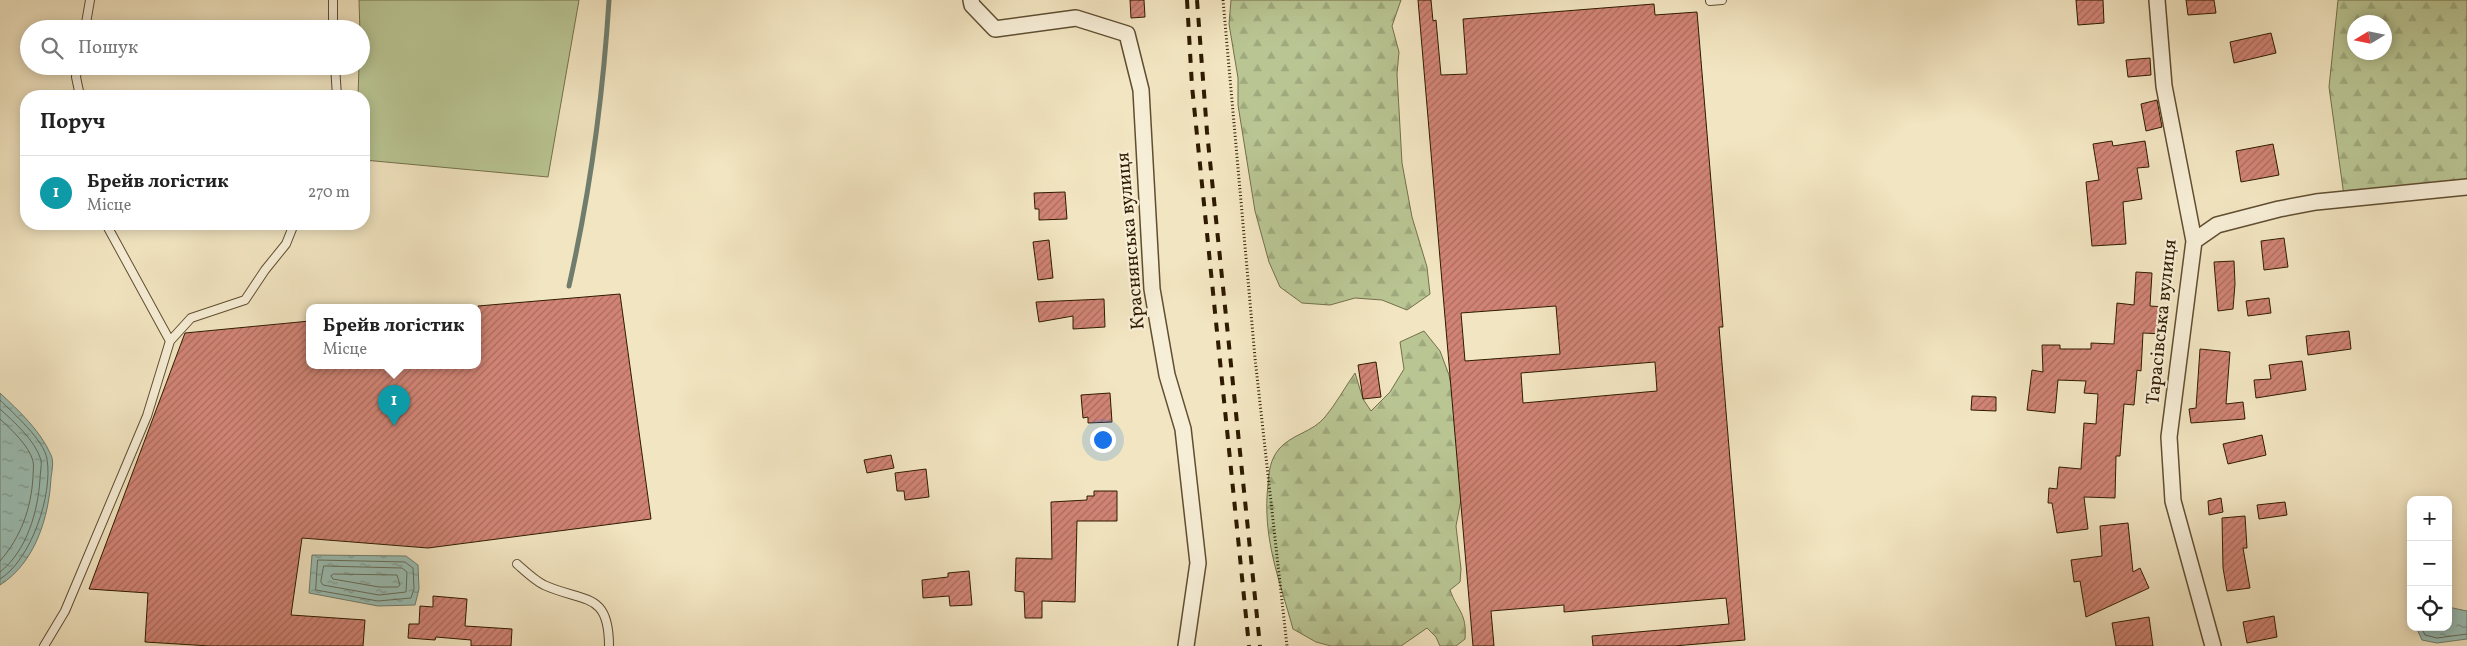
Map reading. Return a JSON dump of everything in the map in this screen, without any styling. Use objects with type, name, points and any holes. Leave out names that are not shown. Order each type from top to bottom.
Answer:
[{"type":"street","name":"Краснянська вулиця","points":[[971,0],[972,6],[995,29],[1076,18],[1127,34],[1141,90],[1152,289],[1167,376],[1183,429],[1198,563],[1186,646]]},
{"type":"street","name":"Тарасівська вулиця","points":[[2157,0],[2164,86],[2194,242],[2169,437],[2174,501],[2213,646]]},
{"type":"street","points":[[2194,242],[2217,225],[2279,209],[2316,202],[2467,187]]},
{"type":"lane","points":[[87,20],[90,0]]},
{"type":"lane","points":[[332,20],[333,0]]},
{"type":"lane","points":[[1710,1],[1722,0]]},
{"type":"lane","points":[[76,75],[79,90]]},
{"type":"lane","points":[[336,75],[337,90]]},
{"type":"lane","points":[[109,230],[170,341]]},
{"type":"lane","points":[[44,646],[64,611],[147,416],[170,341],[192,318],[245,300],[264,270],[286,244],[292,230]]},
{"type":"lane","points":[[517,564],[544,585],[587,599],[598,606],[608,623],[609,646]]},
{"type":"path","points":[[1224,0],[1256,358],[1287,646]]},
{"type":"green space","points":[[359,0],[579,0],[548,177],[370,161],[370,90],[358,90],[359,75],[370,75],[370,20],[360,20]]},
{"type":"green space","points":[[1231,0],[1401,0],[1392,26],[1399,52],[1397,74],[1402,163],[1412,217],[1427,267],[1430,294],[1407,310],[1382,300],[1355,298],[1330,305],[1302,303],[1280,287],[1269,262],[1255,211],[1238,105],[1238,78],[1229,24]]},
{"type":"green space","points":[[2338,0],[2467,0],[2467,184],[2344,196],[2329,87]]},
{"type":"green space","points":[[1424,331],[1440,351],[1449,375],[1454,401],[1461,500],[1456,526],[1461,569],[1460,582],[1450,590],[1465,623],[1465,639],[1456,646],[1440,646],[1436,637],[1427,628],[1401,646],[1331,646],[1316,642],[1293,629],[1277,575],[1267,522],[1269,475],[1272,461],[1284,444],[1315,426],[1325,417],[1355,373],[1363,399],[1371,411],[1390,392],[1404,369],[1400,342]]},
{"type":"water","points":[[0,393],[35,429],[52,457],[53,463],[47,508],[38,538],[22,564],[12,576],[0,585]]},
{"type":"water","points":[[312,555],[406,556],[418,565],[419,589],[415,605],[378,606],[309,593]]},
{"type":"water","points":[[2452,608],[2467,611],[2467,639],[2437,643],[2422,640],[2418,631],[2452,631]]},
{"type":"building","points":[[1130,0],[1144,0],[1145,17],[1131,18]]},
{"type":"building","points":[[1418,0],[1431,0],[1433,21],[1436,20],[1441,75],[1467,74],[1463,19],[1654,4],[1655,15],[1697,12],[1723,327],[1719,327],[1745,640],[1674,646],[1593,646],[1592,636],[1729,624],[1726,598],[1564,612],[1564,605],[1491,611],[1494,646],[1473,646]],"holes":[[[1556,306],[1560,354],[1465,361],[1461,313]],[[1655,362],[1657,391],[1523,403],[1521,373]]]},
{"type":"building","points":[[2076,0],[2103,0],[2104,23],[2078,25]]},
{"type":"building","points":[[2186,0],[2214,0],[2216,13],[2188,15]]},
{"type":"building","points":[[2271,33],[2276,53],[2234,63],[2230,42]]},
{"type":"building","points":[[2150,58],[2151,75],[2128,77],[2126,60]]},
{"type":"building","points":[[2157,100],[2162,127],[2146,131],[2141,104]]},
{"type":"building","points":[[2112,141],[2113,146],[2145,141],[2149,167],[2137,168],[2142,199],[2123,202],[2126,244],[2092,246],[2086,182],[2099,180],[2093,144]]},
{"type":"building","points":[[2273,144],[2279,175],[2241,182],[2236,151]]},
{"type":"building","points":[[1065,192],[1067,219],[1039,220],[1039,209],[1035,209],[1034,193]]},
{"type":"building","points":[[2284,238],[2288,267],[2264,270],[2261,241]]},
{"type":"building","points":[[1049,240],[1053,278],[1038,280],[1033,242]]},
{"type":"building","points":[[2234,261],[2233,309],[2218,311],[2214,262]]},
{"type":"building","points":[[2136,272],[2152,273],[2150,306],[2165,307],[2163,334],[2143,333],[2141,371],[2137,370],[2134,405],[2124,404],[2120,456],[2116,456],[2115,498],[2084,497],[2088,529],[2057,533],[2052,503],[2048,503],[2049,488],[2057,489],[2059,467],[2081,469],[2084,423],[2096,424],[2098,394],[2084,393],[2086,381],[2058,380],[2055,413],[2027,410],[2032,370],[2043,372],[2042,345],[2060,345],[2060,349],[2091,349],[2091,343],[2114,344],[2117,303],[2134,305]]},
{"type":"building","points":[[620,294],[651,519],[428,548],[302,538],[291,615],[365,620],[363,646],[210,646],[145,642],[148,593],[89,589],[185,333],[306,321],[306,369],[481,369],[481,306]]},
{"type":"building","points":[[2269,298],[2271,313],[2248,316],[2246,301]]},
{"type":"building","points":[[1104,299],[1105,327],[1073,329],[1073,316],[1039,322],[1036,302]]},
{"type":"building","points":[[2349,331],[2351,349],[2308,355],[2306,336]]},
{"type":"building","points":[[2200,349],[2230,352],[2226,404],[2243,402],[2245,419],[2191,423],[2189,409],[2196,408]]},
{"type":"building","points":[[2302,361],[2306,390],[2256,398],[2254,380],[2271,379],[2269,365]]},
{"type":"building","points":[[1376,362],[1381,397],[1363,399],[1358,365]]},
{"type":"building","points":[[1110,393],[1112,422],[1088,423],[1088,417],[1083,418],[1081,395]]},
{"type":"building","points":[[1972,396],[1996,397],[1996,411],[1971,410]]},
{"type":"building","points":[[2262,435],[2266,455],[2228,464],[2223,444]]},
{"type":"building","points":[[891,455],[894,468],[867,473],[864,460]]},
{"type":"building","points":[[926,469],[929,497],[905,500],[904,491],[897,491],[895,473]]},
{"type":"building","points":[[1094,491],[1117,491],[1117,521],[1077,521],[1075,602],[1042,601],[1042,618],[1025,618],[1024,592],[1015,591],[1016,558],[1052,559],[1051,502],[1087,500],[1087,496],[1094,496]]},
{"type":"building","points":[[2221,498],[2223,512],[2209,515],[2208,501]]},
{"type":"building","points":[[2285,502],[2287,515],[2259,519],[2257,505]]},
{"type":"building","points":[[2245,516],[2247,548],[2243,548],[2250,588],[2227,591],[2223,568],[2222,518]]},
{"type":"building","points":[[2128,523],[2133,572],[2140,568],[2149,588],[2086,617],[2080,581],[2074,582],[2071,560],[2102,556],[2100,526]]},
{"type":"building","points":[[969,571],[972,605],[950,606],[949,596],[923,598],[922,580],[948,577],[948,573]]},
{"type":"building","points":[[433,596],[467,599],[465,626],[512,629],[511,646],[471,646],[471,640],[436,637],[435,640],[408,638],[409,624],[419,624],[420,606],[433,607]]},
{"type":"building","points":[[2274,616],[2277,637],[2247,643],[2243,622]]},
{"type":"building","points":[[2149,617],[2153,646],[2116,646],[2112,623]]},
{"type":"waterway","points":[[569,286],[595,144],[609,0]]},
{"type":"railway","points":[[1187,0],[1192,86],[1249,646]]},
{"type":"railway","points":[[1197,0],[1207,132],[1260,646]]},
{"type":"place","name":"Брейв логістик","points":[[394,426]]}]
